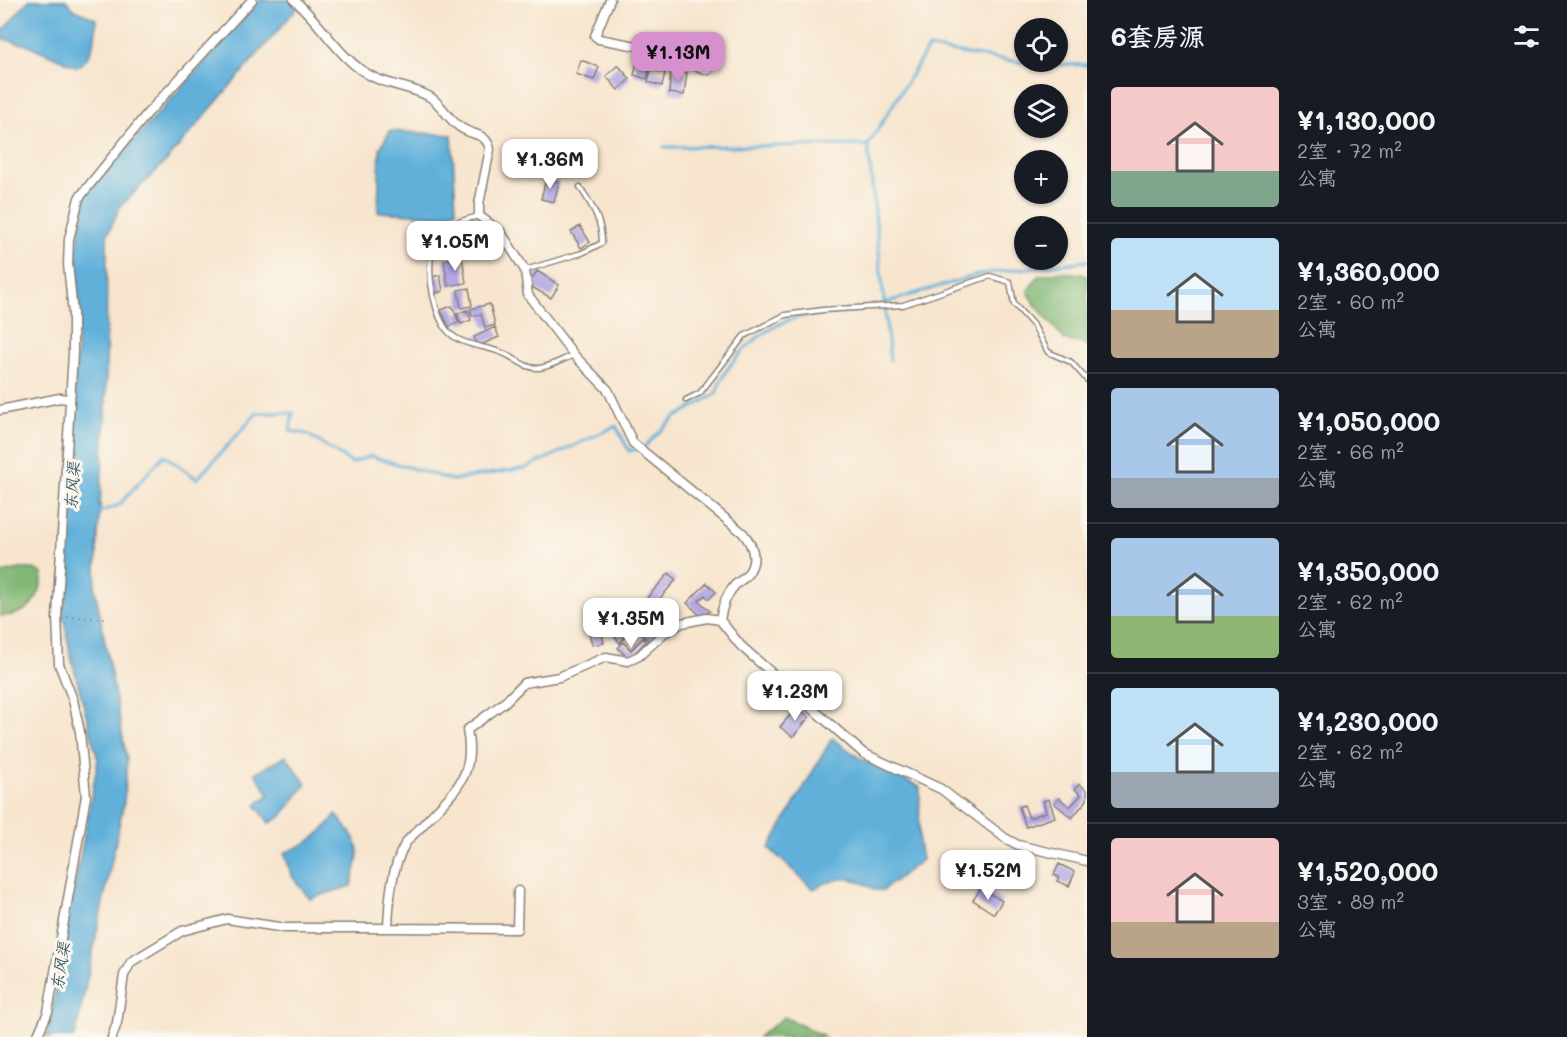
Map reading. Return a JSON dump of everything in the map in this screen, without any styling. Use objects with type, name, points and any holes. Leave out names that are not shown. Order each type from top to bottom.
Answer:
[{"type":"street","points":[[37,1037],[48,1012],[86,796],[80,732],[73,700],[59,664],[57,617],[73,314],[68,264],[69,239],[78,198],[146,115],[252,0]]},
{"type":"street","points":[[294,0],[310,13],[356,67],[374,78],[427,95],[438,102],[461,129],[482,135],[488,142],[490,149],[479,204],[479,216],[500,231],[525,270],[528,295],[574,355],[608,390],[639,448],[743,533],[752,544],[753,560],[749,573],[734,586],[723,604],[720,620]]},
{"type":"street","points":[[610,0],[595,36],[599,39],[642,47],[708,70]]},
{"type":"street","points":[[0,410],[60,398],[69,399]]},
{"type":"street","points":[[388,928],[389,893],[405,843],[456,788],[469,768],[471,751],[467,730],[506,702],[524,683],[559,677],[596,659],[606,657],[628,661],[639,656],[664,633],[682,623],[707,618],[720,620],[741,646],[863,753],[940,789],[1005,838],[1018,845],[1087,861]]},
{"type":"street","points":[[112,1037],[117,1023],[124,975],[131,962],[182,931],[227,919],[285,928],[517,929],[518,891]]},
{"type":"lane","points":[[525,270],[582,253],[602,243],[602,228],[596,212],[580,187]]},
{"type":"lane","points":[[479,216],[452,223],[440,234],[432,255],[430,279],[437,313],[447,331],[468,344],[504,353],[524,365],[538,368],[574,355]]},
{"type":"lane","points":[[686,400],[700,393],[744,336],[785,315],[832,309],[903,305],[990,276],[1010,282],[1014,304],[1034,326],[1048,352],[1071,362],[1087,380]]},
{"type":"path","points":[[57,617],[109,618]]},
{"type":"green space","points":[[1058,272],[1082,274],[1087,277],[1087,345],[1065,340],[1033,302],[1028,291],[1038,276]]},
{"type":"green space","points":[[34,569],[43,574],[39,592],[25,610],[9,616],[0,616],[0,573]]},
{"type":"green space","points":[[784,1017],[826,1037],[758,1037]]},
{"type":"water","points":[[29,0],[66,0],[73,9],[96,19],[96,32],[90,53],[82,64],[77,67],[30,46],[3,39],[4,29]]},
{"type":"water","name":"东风渠","points":[[260,0],[304,0],[167,160],[120,207],[107,236],[106,404],[95,589],[127,760],[124,802],[75,1037],[47,1037],[98,760],[70,653],[61,600],[79,318],[77,249],[86,194]]},
{"type":"water","points":[[390,131],[452,135],[456,210],[445,216],[378,212],[380,148]]},
{"type":"water","points":[[832,738],[861,759],[920,787],[919,843],[922,860],[883,890],[875,890],[852,879],[830,881],[813,889],[769,848]]},
{"type":"water","points":[[286,756],[306,784],[281,817],[269,823],[256,805],[269,794],[255,773]]},
{"type":"water","points":[[336,814],[351,833],[357,847],[357,862],[351,886],[310,899],[293,878],[284,853],[313,838]]},
{"type":"building","points":[[639,54],[652,58],[647,79],[634,75]]},
{"type":"building","points":[[581,60],[599,67],[594,80],[576,74]]},
{"type":"building","points":[[618,65],[630,79],[618,90],[606,76]]},
{"type":"building","points":[[651,70],[665,73],[662,86],[648,82]]},
{"type":"building","points":[[671,71],[687,73],[684,95],[669,93]]},
{"type":"building","points":[[546,179],[559,182],[554,202],[541,199]]},
{"type":"building","points":[[580,226],[590,242],[581,248],[571,232]]},
{"type":"building","points":[[462,257],[466,283],[448,286],[444,260]]},
{"type":"building","points":[[537,271],[559,285],[551,298],[528,285]]},
{"type":"building","points":[[440,275],[443,291],[436,293],[432,277]]},
{"type":"building","points":[[469,288],[472,306],[461,308],[458,290]]},
{"type":"building","points":[[490,304],[495,325],[485,328],[481,314],[472,316],[470,309]]},
{"type":"building","points":[[452,306],[459,322],[449,327],[441,310]]},
{"type":"building","points":[[467,310],[471,320],[461,324],[457,314]]},
{"type":"building","points":[[495,327],[499,337],[478,346],[474,337]]},
{"type":"building","points":[[669,573],[676,580],[655,604],[647,598]]},
{"type":"building","points":[[707,583],[716,592],[709,599],[705,595],[699,601],[710,611],[701,616],[687,603]]},
{"type":"building","points":[[639,611],[653,624],[666,611],[673,618],[650,642],[629,623]]},
{"type":"building","points":[[622,615],[627,618],[620,627],[628,633],[620,643],[610,631]]},
{"type":"building","points":[[600,626],[604,643],[592,645],[588,628]]},
{"type":"building","points":[[643,638],[646,641],[629,659],[618,648],[623,642],[631,650]]},
{"type":"building","points":[[797,707],[809,717],[793,737],[780,727]]},
{"type":"building","points":[[1079,784],[1087,790],[1087,800],[1072,818],[1054,803],[1059,798],[1070,807],[1081,795],[1075,789]]},
{"type":"building","points":[[1049,799],[1055,817],[1026,827],[1019,807],[1024,805],[1029,818],[1046,812],[1043,801]]},
{"type":"building","points":[[1011,851],[1021,857],[1009,877],[999,871]]},
{"type":"building","points":[[1059,864],[1075,872],[1069,886],[1057,881],[1059,877],[1054,875]]},
{"type":"building","points":[[981,888],[1002,901],[994,914],[973,900]]},
{"type":"waterway","points":[[890,360],[868,145],[928,48],[1032,64],[1087,65]]},
{"type":"waterway","points":[[664,147],[868,145]]},
{"type":"waterway","points":[[878,305],[980,274],[1087,261]]},
{"type":"waterway","points":[[99,512],[119,505],[164,455],[197,479],[257,413],[293,413],[290,431],[307,434],[352,463],[370,456],[452,480],[526,468],[616,426],[629,451],[644,447],[674,418],[716,394],[720,382],[735,360],[766,332],[789,320],[857,309]]}]
